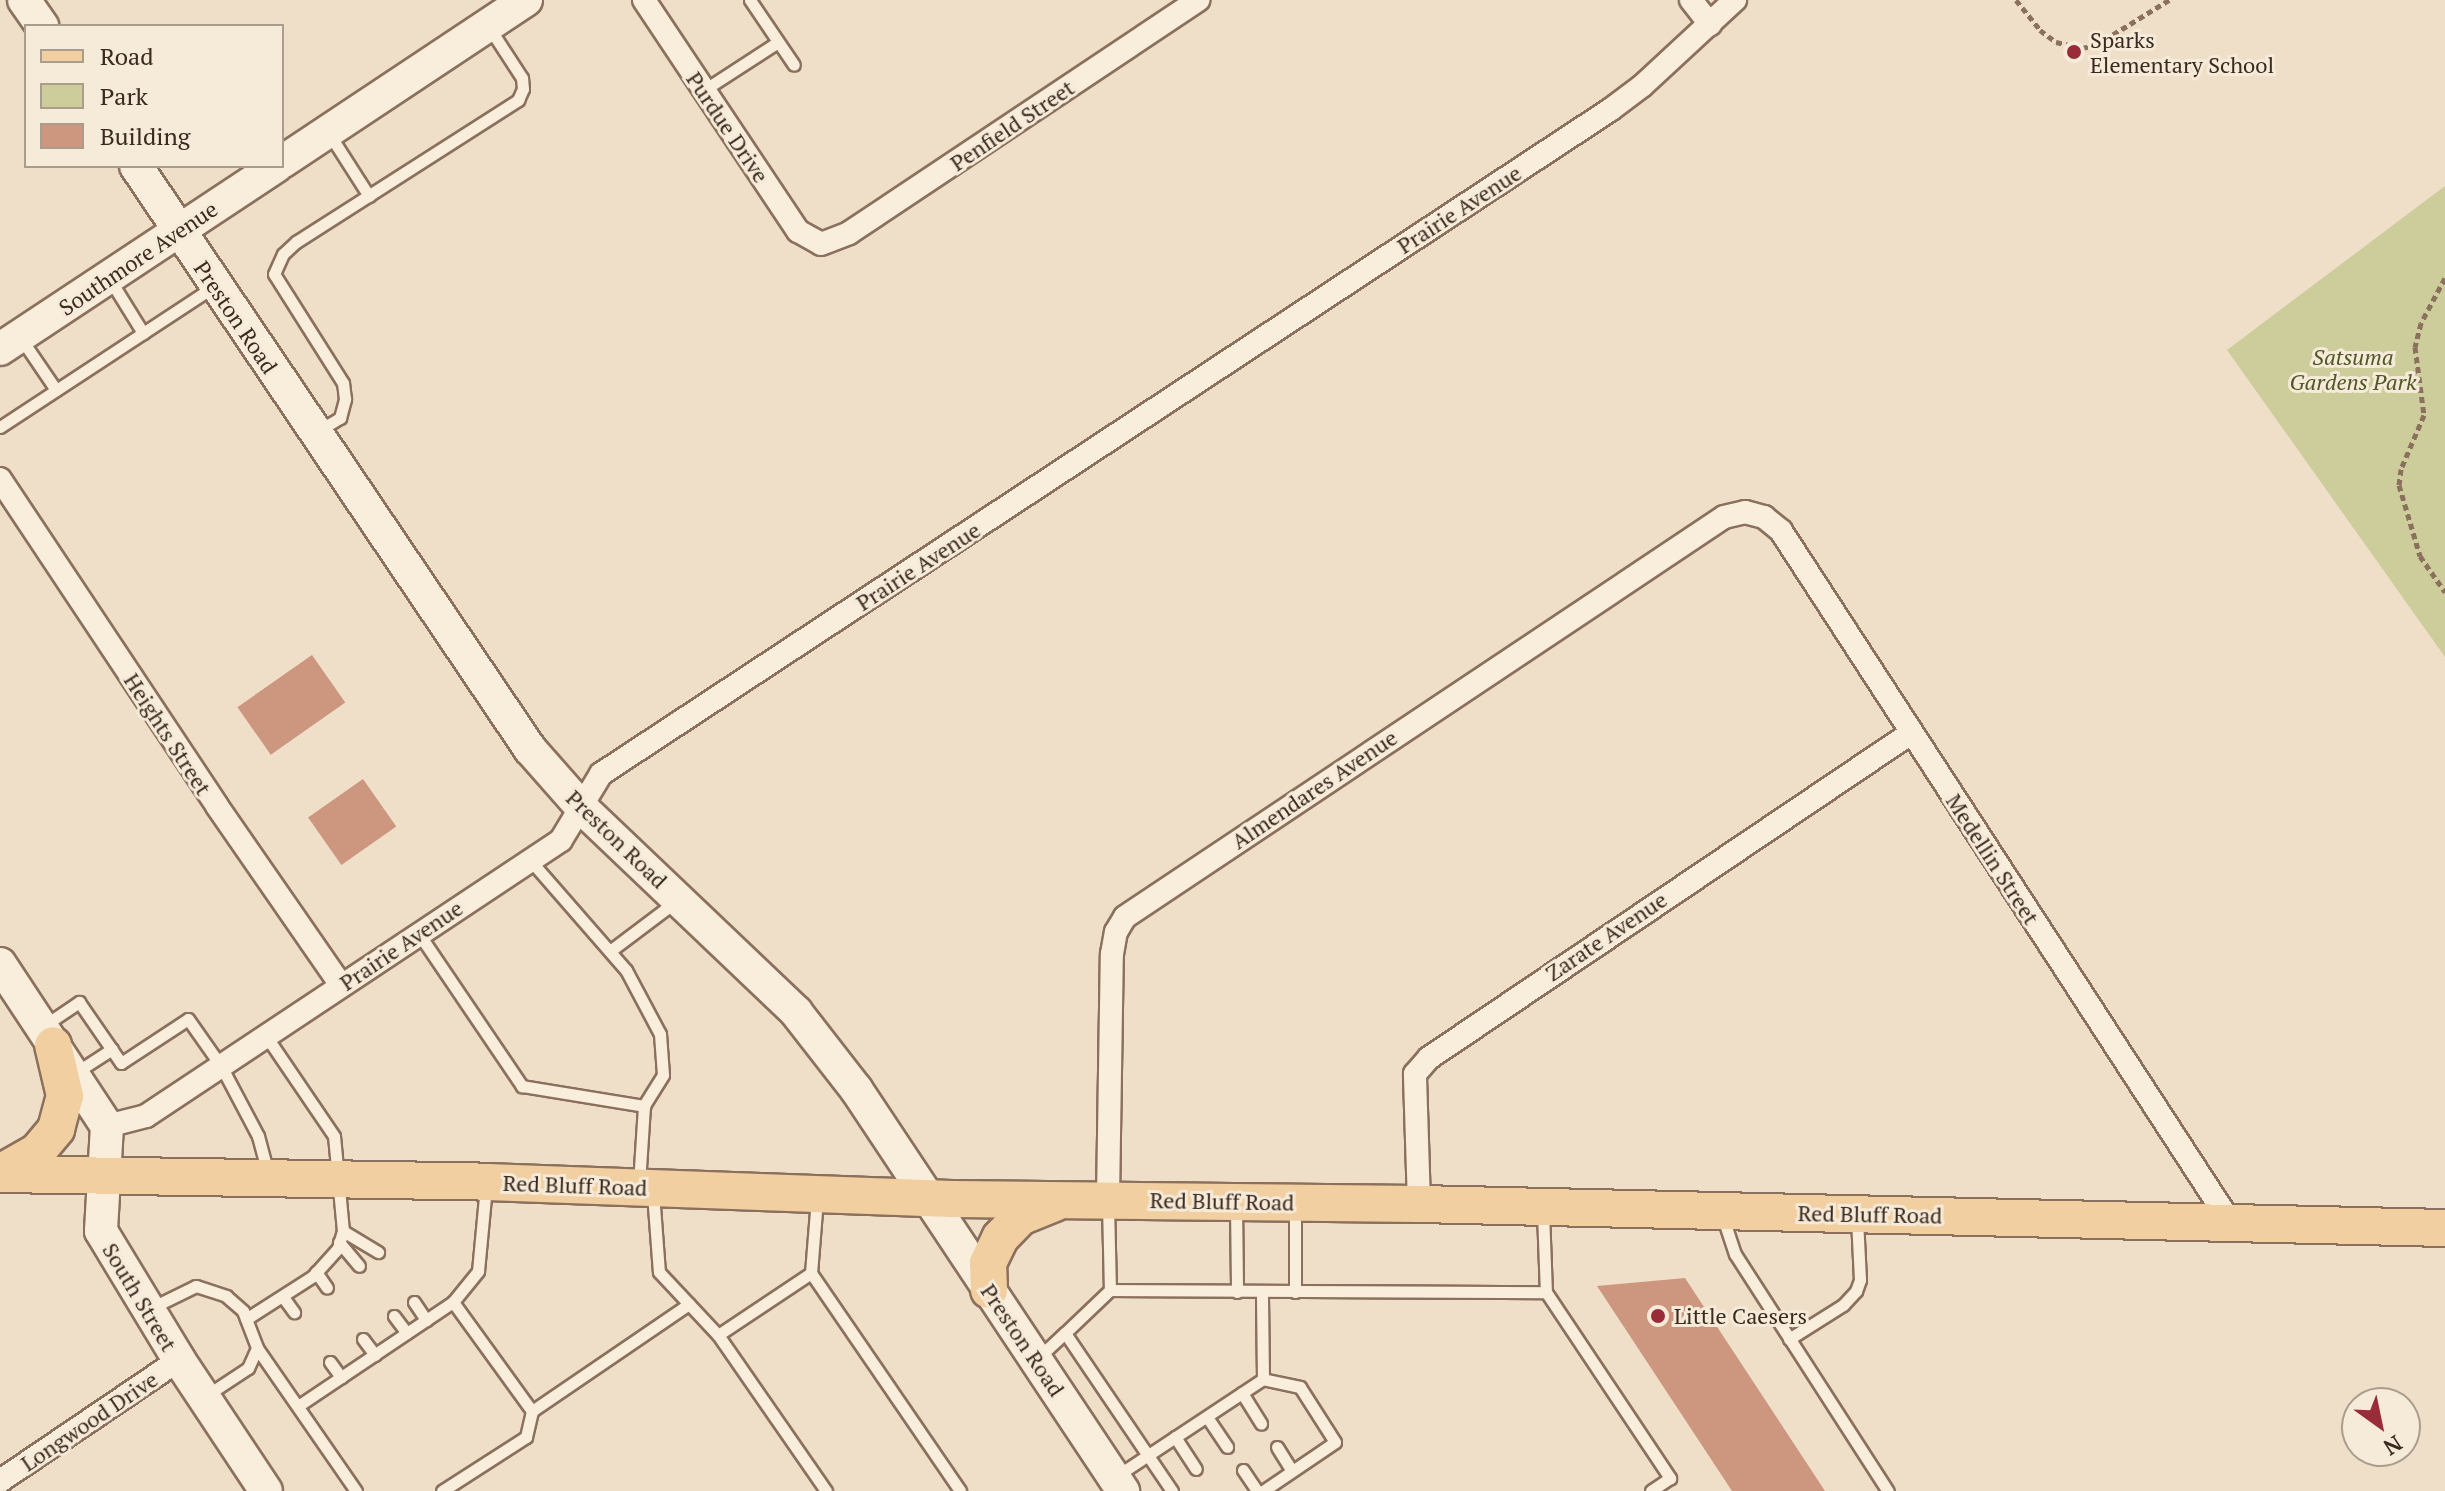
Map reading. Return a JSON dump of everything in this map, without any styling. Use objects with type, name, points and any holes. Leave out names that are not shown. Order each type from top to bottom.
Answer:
[{"type":"main road","points":[[24,0],[41,24]]},
{"type":"main road","points":[[284,161],[526,0]]},
{"type":"main road","name":"Preston Road","points":[[137,168],[530,749],[582,808],[796,1012],[856,1089],[926,1199],[1119,1484]]},
{"type":"main road","name":"Southmore Avenue","points":[[10,343],[273,168]]},
{"type":"main road","points":[[0,964],[107,1126]]},
{"type":"main road","points":[[0,1173],[37,1152],[56,1129],[65,1096],[48,1036]]},
{"type":"main road","name":"South Street","points":[[107,1126],[101,1231],[179,1360],[266,1491]]},
{"type":"main road","name":"Red Bluff Road","points":[[0,1173],[487,1182],[926,1199],[1543,1206],[2445,1228]]},
{"type":"main road","points":[[989,1290],[988,1263],[1000,1238],[1020,1217],[1063,1200]]},
{"type":"street","name":"Purdue Drive","points":[[644,0],[798,231],[821,244]]},
{"type":"street","name":"Penfield Street","points":[[821,244],[849,233],[1199,0]]},
{"type":"street","points":[[1691,0],[1710,24]]},
{"type":"street","name":"Prairie Avenue","points":[[107,1126],[146,1116],[561,840],[601,774],[1610,110],[1735,0]]},
{"type":"street","name":"Heights Street","points":[[0,479],[209,794],[341,985]]},
{"type":"street","name":"Medellin Street","points":[[1745,512],[1764,517],[1781,531],[2230,1222]]},
{"type":"street","name":"Almendares Avenue","points":[[1108,1199],[1112,954],[1116,932],[1125,917],[1724,517],[1745,512]]},
{"type":"street","name":"Zarate Avenue","points":[[1419,1204],[1415,1074],[1429,1058],[1911,733]]},
{"type":"street","name":"Longwood Drive","points":[[0,1481],[179,1360]]},
{"type":"lane","points":[[750,0],[794,65]]},
{"type":"lane","points":[[315,433],[340,418],[345,399],[343,383],[274,274],[283,254],[296,242],[518,100],[523,89],[522,78],[488,25]]},
{"type":"lane","points":[[704,90],[778,42]]},
{"type":"lane","points":[[328,132],[369,196]]},
{"type":"lane","points":[[108,278],[143,333]]},
{"type":"lane","points":[[0,427],[215,286]]},
{"type":"lane","points":[[10,343],[56,390]]},
{"type":"lane","points":[[530,860],[626,970],[660,1034],[663,1075],[644,1106],[646,1188],[659,1272],[718,1335],[826,1491]]},
{"type":"lane","points":[[610,951],[678,900]]},
{"type":"lane","points":[[418,933],[522,1086],[644,1106]]},
{"type":"lane","points":[[48,1036],[79,1002],[121,1063],[188,1019],[221,1066],[258,1136],[268,1178]]},
{"type":"lane","points":[[266,1036],[334,1136],[341,1236],[359,1266]]},
{"type":"lane","points":[[73,1074],[112,1049]]},
{"type":"lane","points":[[298,1406],[453,1302],[478,1271],[487,1182]]},
{"type":"lane","points":[[817,1194],[811,1273],[960,1491]]},
{"type":"lane","points":[[1108,1199],[1110,1290]]},
{"type":"lane","points":[[1236,1201],[1237,1292]]},
{"type":"lane","points":[[1295,1202],[1295,1292]]},
{"type":"lane","points":[[1543,1206],[1546,1292],[1670,1478],[1651,1491]]},
{"type":"lane","points":[[1721,1210],[1735,1254],[1888,1491]]},
{"type":"lane","points":[[1789,1339],[1843,1305],[1856,1291],[1860,1280],[1857,1213]]},
{"type":"lane","points":[[341,1236],[378,1252]]},
{"type":"lane","points":[[246,1319],[316,1272],[341,1236]]},
{"type":"lane","points":[[316,1272],[327,1288]]},
{"type":"lane","points":[[718,1335],[811,1273]]},
{"type":"lane","points":[[148,1309],[196,1286],[226,1296],[246,1319],[257,1348],[356,1491]]},
{"type":"lane","points":[[1036,1360],[1110,1290],[1546,1292]]},
{"type":"lane","points":[[1262,1292],[1263,1379]]},
{"type":"lane","points":[[283,1297],[294,1312]]},
{"type":"lane","points":[[414,1302],[426,1320]]},
{"type":"lane","points":[[453,1302],[532,1411]]},
{"type":"lane","points":[[442,1491],[526,1437],[532,1411],[689,1304]]},
{"type":"lane","points":[[394,1316],[407,1333]]},
{"type":"lane","points":[[1065,1333],[1172,1491]]},
{"type":"lane","points":[[363,1339],[375,1355]]},
{"type":"lane","points":[[203,1397],[248,1368],[257,1348]]},
{"type":"lane","points":[[330,1362],[341,1377]]},
{"type":"lane","points":[[1119,1484],[1148,1455],[1263,1379],[1300,1387],[1335,1442],[1260,1491],[1243,1470]]},
{"type":"lane","points":[[1242,1393],[1261,1423]]},
{"type":"lane","points":[[1207,1417],[1227,1447]]},
{"type":"lane","points":[[1175,1437],[1196,1469]]},
{"type":"lane","points":[[1277,1447],[1292,1471]]},
{"type":"path","points":[[2016,0],[2040,30],[2056,42],[2082,48],[2105,41],[2169,0]]},
{"type":"path","points":[[2445,278],[2421,323],[2415,347],[2424,415],[2401,469],[2399,485],[2420,556],[2445,592]]},
{"type":"green space","name":"Satsuma Gardens Park","points":[[2445,186],[2445,657],[2227,350]]},
{"type":"building","points":[[312,655],[345,703],[271,755],[237,707]]},
{"type":"building","points":[[363,779],[396,827],[341,865],[308,817]]},
{"type":"building","points":[[1685,1278],[1825,1491],[1732,1491],[1597,1286]]},
{"type":"place","name":"Sparks Elementary School","points":[[2074,52]]},
{"type":"place","name":"Little Caesers","points":[[1658,1316]]}]
